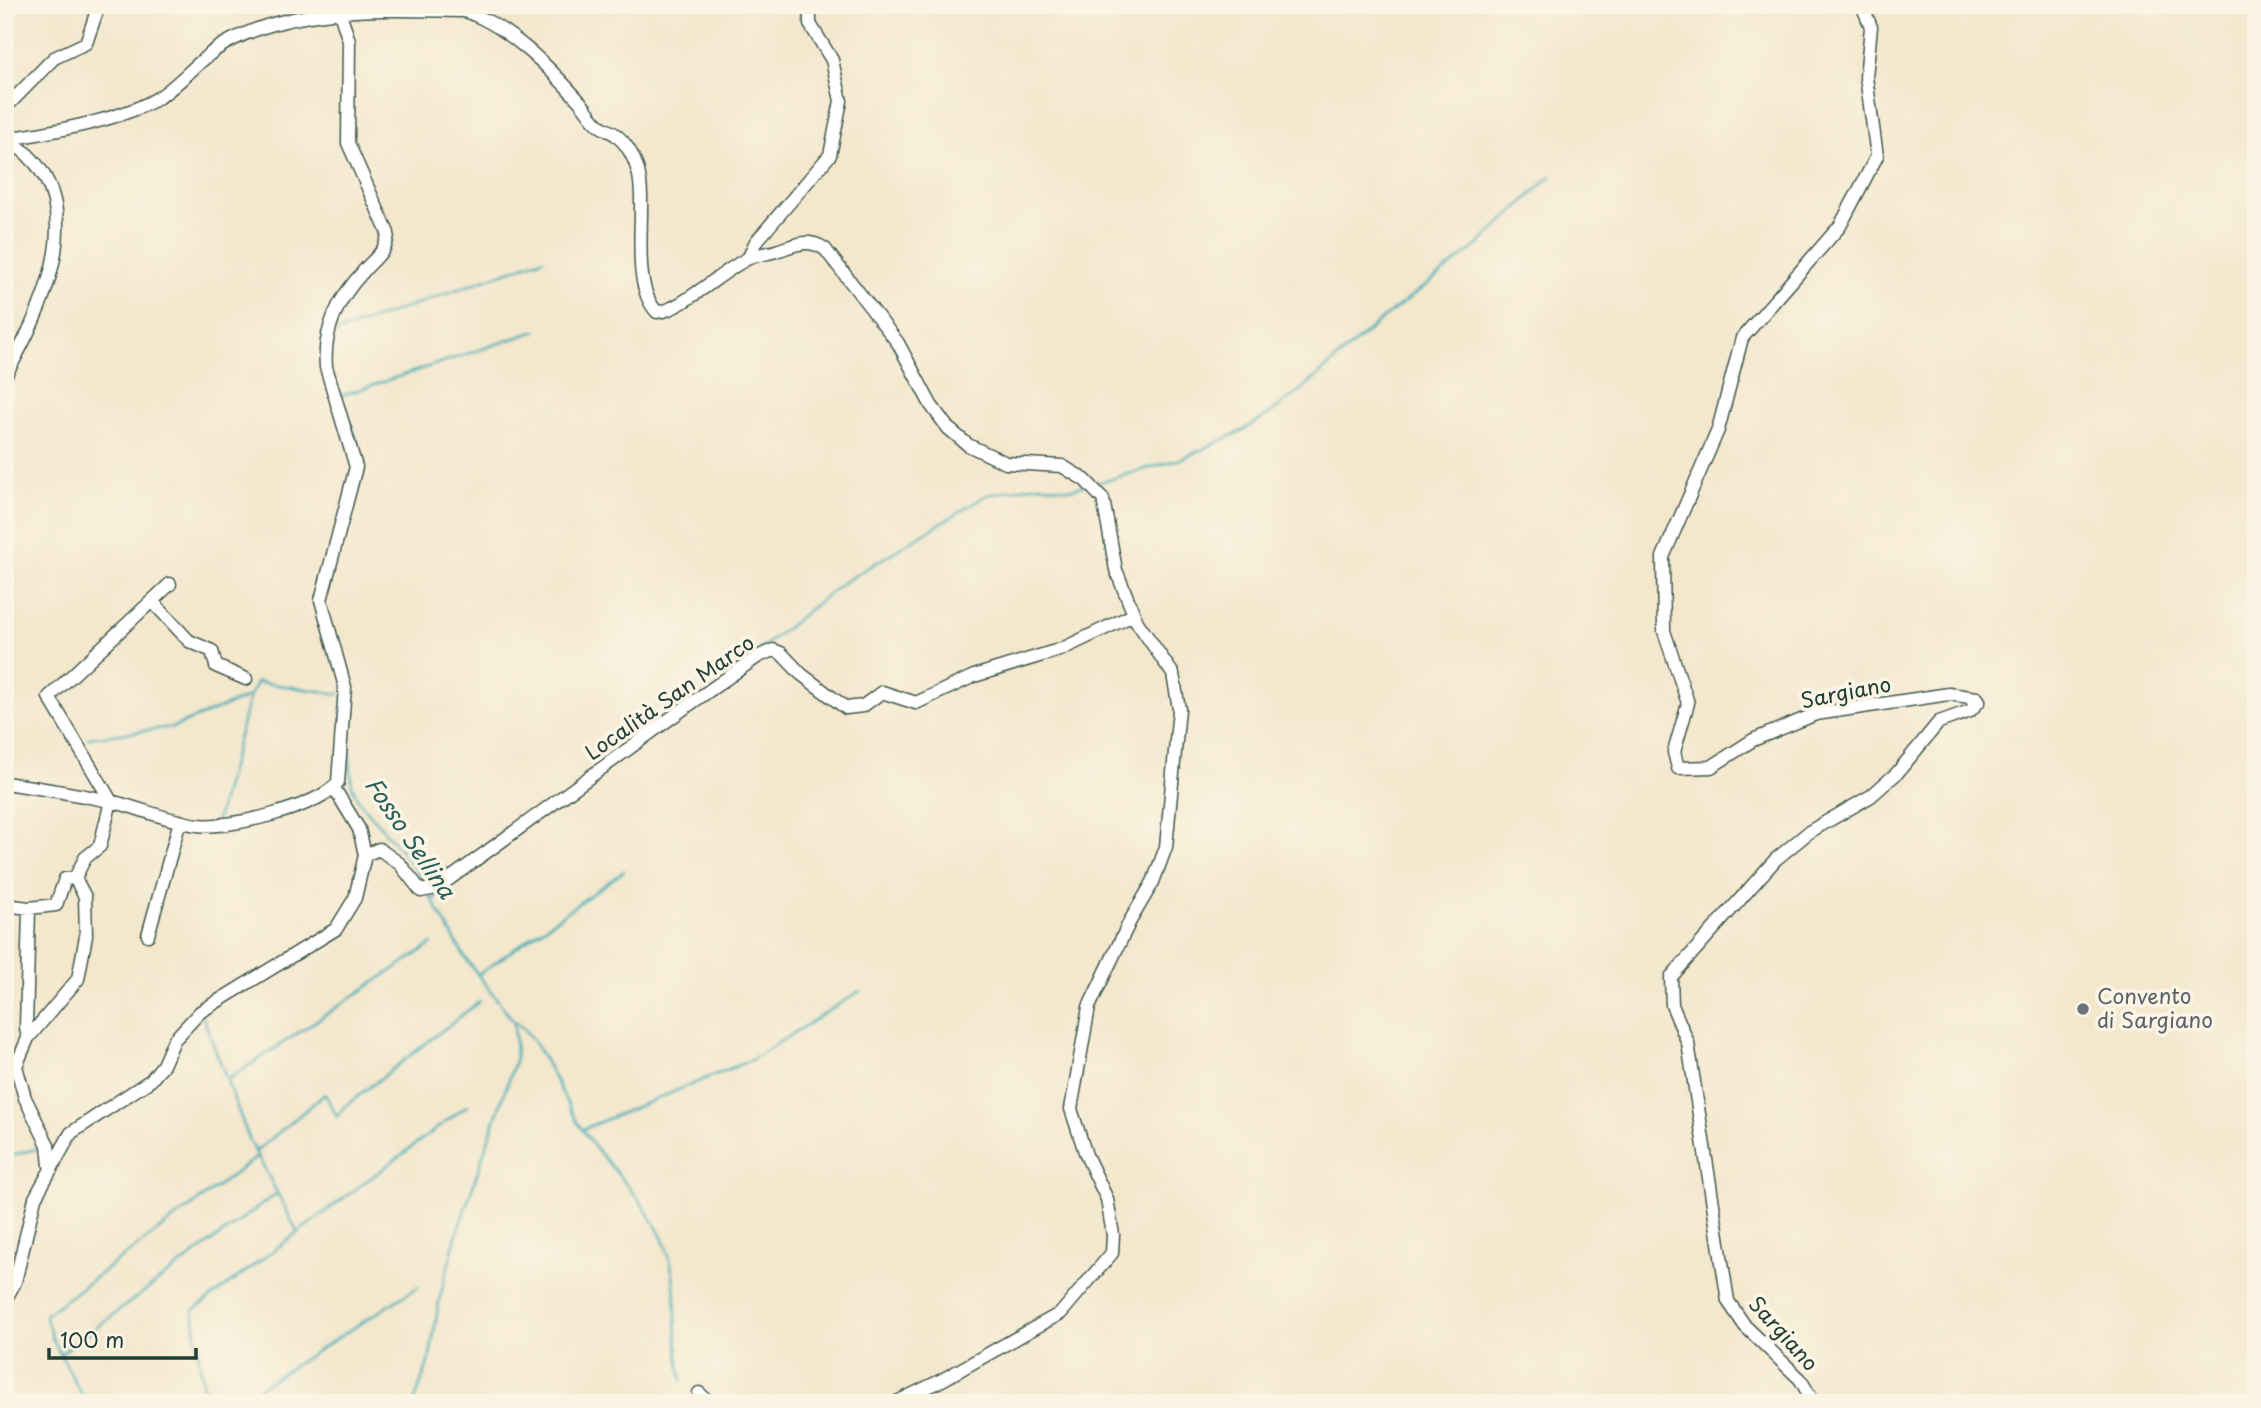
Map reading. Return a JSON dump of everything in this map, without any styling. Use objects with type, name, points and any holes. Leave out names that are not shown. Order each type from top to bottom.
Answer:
[{"type":"street","points":[[5,108],[54,58],[86,43],[99,5]]},
{"type":"street","points":[[749,257],[755,243],[830,155],[841,101],[832,60],[810,24],[810,5]]},
{"type":"street","name":"Sargiano","points":[[1814,1403],[1800,1379],[1745,1326],[1728,1301],[1688,1043],[1672,1005],[1671,977],[1776,859],[1809,832],[1871,796],[1897,773],[1939,722],[1970,711],[1979,701],[1977,698],[1949,694],[1816,714],[1752,740],[1711,768],[1678,768],[1674,752],[1688,703],[1664,631],[1663,557],[1718,430],[1742,338],[1840,226],[1877,156],[1866,78],[1871,27],[1862,5]]},
{"type":"street","points":[[6,138],[55,131],[139,107],[161,96],[227,42],[283,23],[344,12],[478,10],[520,44],[580,102],[599,126],[615,134],[631,151],[639,173],[644,281],[651,305],[657,312],[675,305],[749,257],[764,256],[803,241],[815,242],[825,249],[898,343],[931,405],[947,428],[968,445],[1006,463],[1062,466],[1085,480],[1103,499],[1114,546],[1115,570],[1133,615],[1173,674],[1179,709],[1166,847],[1153,882],[1130,921],[1089,1007],[1071,1109],[1086,1155],[1107,1199],[1113,1235],[1112,1253],[1061,1313],[942,1380],[895,1403]]},
{"type":"street","points":[[5,783],[111,801],[195,825],[224,824],[293,807],[334,788],[340,775],[345,687],[321,600],[356,467],[326,367],[326,351],[335,308],[384,248],[388,233],[348,143],[349,41],[344,12]]},
{"type":"street","points":[[5,376],[40,307],[54,266],[57,234],[50,189],[45,178],[31,158],[6,138]]},
{"type":"street","points":[[75,878],[85,858],[100,846],[111,801],[49,697],[170,584]]},
{"type":"street","points":[[153,602],[189,641],[212,651],[216,667],[246,679]]},
{"type":"street","name":"Località San Marco","points":[[365,855],[379,849],[400,864],[421,891],[437,888],[696,700],[757,657],[774,650],[781,653],[800,674],[846,708],[863,706],[882,692],[916,703],[974,676],[1062,649],[1133,615]]},
{"type":"street","points":[[5,1300],[15,1282],[35,1198],[50,1166],[71,1133],[151,1080],[163,1065],[174,1040],[200,1012],[336,929],[355,898],[365,855],[359,829],[334,788]]},
{"type":"street","points":[[148,935],[180,821]]},
{"type":"street","points":[[5,905],[29,908],[56,905],[65,879],[75,878]]},
{"type":"street","points":[[50,1166],[47,1145],[24,1098],[16,1066],[28,1038],[78,979],[86,936],[85,897],[75,878]]},
{"type":"street","points":[[28,1038],[29,908]]},
{"type":"street","points":[[699,1393],[710,1403]]},
{"type":"waterway","points":[[458,17],[466,19]]},
{"type":"waterway","points":[[1093,484],[1181,459],[1242,431],[1266,416],[1306,386],[1382,319],[1477,246],[1551,176]]},
{"type":"waterway","name":"Fosso Sellina","points":[[384,257],[391,242]]},
{"type":"waterway","points":[[332,334],[543,259]]},
{"type":"waterway","points":[[340,396],[536,331]]},
{"type":"waterway","name":"Fosso Sellina","points":[[344,407],[355,434],[361,468],[352,507]]},
{"type":"waterway","points":[[758,651],[841,584],[987,495],[1038,485],[1071,489],[1083,486]]},
{"type":"waterway","name":"Fosso Sellina","points":[[341,648],[348,676]]},
{"type":"waterway","points":[[217,820],[250,695],[257,682],[340,694]]},
{"type":"waterway","points":[[88,738],[173,727],[248,697]]},
{"type":"waterway","name":"Fosso Sellina","points":[[348,735],[352,786],[358,800],[426,884]]},
{"type":"waterway","points":[[479,974],[624,871]]},
{"type":"waterway","points":[[433,900],[461,878]]},
{"type":"waterway","name":"Fosso Sellina","points":[[414,1403],[430,1357],[439,1301],[456,1236],[516,1058],[514,1022],[464,956],[429,894]]},
{"type":"waterway","points":[[227,1080],[432,944]]},
{"type":"waterway","points":[[583,1129],[751,1060],[860,991]]},
{"type":"waterway","points":[[255,1152],[325,1094],[337,1117],[344,1107],[480,1001]]},
{"type":"waterway","points":[[203,1017],[249,1139],[297,1231]]},
{"type":"waterway","points":[[514,1021],[541,1054],[590,1141],[638,1198],[658,1229],[671,1263],[682,1380]]},
{"type":"waterway","points":[[205,1403],[193,1311],[468,1105]]},
{"type":"waterway","points":[[5,1157],[40,1148]]},
{"type":"waterway","points":[[86,1403],[52,1338],[45,1315],[257,1157]]},
{"type":"waterway","points":[[60,1354],[276,1194]]},
{"type":"waterway","points":[[235,1403],[418,1287]]},
{"type":"place","name":"Convento di Sargiano","points":[[2083,1009]]}]
